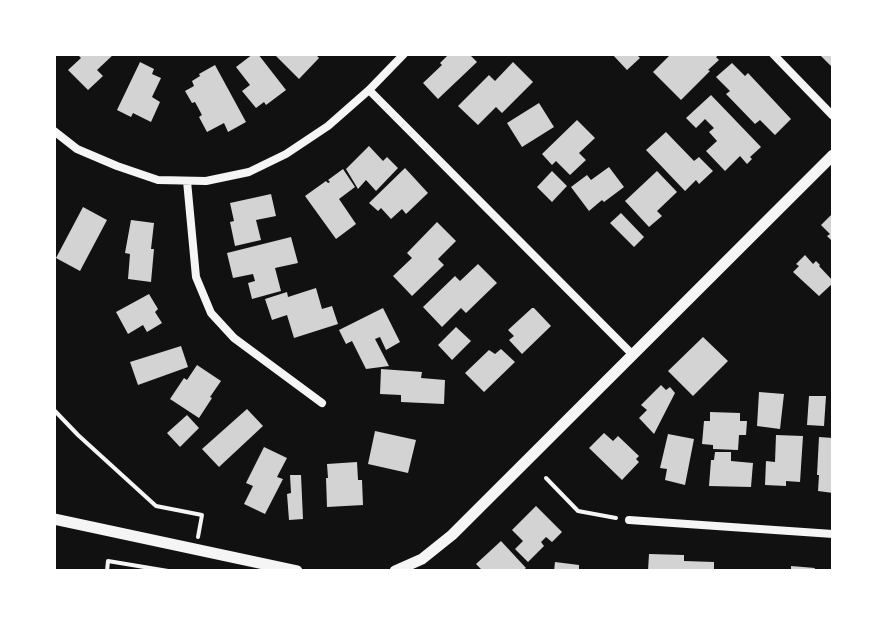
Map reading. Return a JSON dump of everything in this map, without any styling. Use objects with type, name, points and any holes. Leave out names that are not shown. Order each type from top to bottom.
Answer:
[{"type":"street","points":[[54,131],[77,149],[158,180],[206,181],[249,172],[286,154],[328,126],[404,54]]},
{"type":"street","points":[[773,54],[833,116]]},
{"type":"street","points":[[369,90],[633,355]]},
{"type":"street","points":[[395,571],[422,559],[443,543],[833,155]]},
{"type":"street","points":[[187,181],[196,277],[211,313],[234,338],[322,403]]},
{"type":"street","points":[[54,519],[297,571]]},
{"type":"street","points":[[629,520],[833,534]]},
{"type":"path","points":[[54,410],[156,506],[202,515],[198,537]]},
{"type":"path","points":[[546,478],[578,511],[629,520]]},
{"type":"path","points":[[107,571],[108,561],[168,571]]},
{"type":"building","points":[[77,54],[114,54],[97,70],[103,76],[88,90],[68,70],[81,58]]},
{"type":"building","points":[[253,54],[258,54],[286,90],[266,105],[264,102],[256,108],[242,91],[250,85],[236,67]]},
{"type":"building","points":[[274,54],[315,54],[319,58],[299,79]]},
{"type":"building","points":[[449,54],[469,54],[477,62],[438,99],[423,83]]},
{"type":"building","points":[[612,54],[636,54],[640,58],[627,70]]},
{"type":"building","points":[[671,54],[720,54],[710,71],[681,100],[653,72]]},
{"type":"building","points":[[819,54],[833,54],[833,68]]},
{"type":"building","points":[[140,62],[154,69],[152,74],[161,78],[152,97],[160,102],[151,122],[133,113],[131,117],[117,110]]},
{"type":"building","points":[[513,62],[533,82],[502,113],[496,107],[478,125],[458,106],[489,75],[495,81]]},
{"type":"building","points":[[732,63],[745,76],[748,73],[791,119],[775,135],[760,120],[755,124],[726,94],[730,91],[716,77]]},
{"type":"building","points":[[215,65],[246,122],[228,132],[224,123],[207,132],[199,117],[202,115],[185,91],[194,86],[192,81],[199,74]]},
{"type":"building","points":[[711,95],[761,147],[747,164],[740,156],[725,171],[706,151],[717,141],[709,132],[714,128],[705,119],[696,128],[686,118]]},
{"type":"building","points":[[539,103],[554,127],[522,147],[507,123]]},
{"type":"building","points":[[577,120],[595,138],[579,153],[586,160],[570,175],[556,161],[552,165],[542,154]]},
{"type":"building","points":[[666,132],[694,161],[699,157],[713,171],[699,184],[696,180],[685,191],[646,150]]},
{"type":"building","points":[[369,146],[383,161],[387,157],[398,168],[376,191],[366,180],[358,189],[346,169]]},
{"type":"building","points":[[609,167],[624,187],[589,211],[571,187],[587,175],[591,180]]},
{"type":"building","points":[[405,168],[428,193],[406,214],[402,209],[391,219],[381,208],[378,211],[369,203]]},
{"type":"building","points":[[343,169],[355,187],[339,199],[356,224],[336,239],[305,196],[326,181],[330,182],[328,180]]},
{"type":"building","points":[[552,171],[567,186],[552,202],[537,187]]},
{"type":"building","points":[[657,171],[677,192],[657,211],[662,216],[649,227],[625,201]]},
{"type":"building","points":[[271,194],[276,216],[256,220],[261,240],[235,246],[230,203]]},
{"type":"building","points":[[83,207],[107,220],[80,271],[56,258]]},
{"type":"building","points":[[621,213],[644,237],[634,247],[610,223]]},
{"type":"building","points":[[833,213],[831,240],[827,236],[830,234],[821,225]]},
{"type":"building","points":[[131,220],[154,223],[151,282],[128,279],[130,254],[125,253]]},
{"type":"building","points":[[437,222],[456,241],[438,259],[444,265],[412,296],[393,276],[412,258],[407,253]]},
{"type":"building","points":[[291,237],[298,263],[275,268],[281,291],[252,299],[248,283],[255,281],[253,274],[233,278],[227,253]]},
{"type":"building","points":[[805,255],[813,264],[816,261],[833,281],[819,296],[793,272]]},
{"type":"building","points":[[478,264],[497,283],[466,313],[461,308],[442,327],[423,307],[455,276],[460,281]]},
{"type":"building","points":[[316,288],[322,309],[332,306],[338,324],[294,338],[287,315],[272,320],[265,299],[287,292],[288,297]]},
{"type":"building","points":[[149,294],[162,323],[147,332],[143,325],[128,334],[116,312]]},
{"type":"building","points":[[383,308],[400,342],[386,350],[380,337],[375,339],[389,366],[366,369],[352,341],[346,344],[339,330]]},
{"type":"building","points":[[532,308],[551,326],[522,354],[509,340],[514,336],[508,330]]},
{"type":"building","points":[[456,327],[471,341],[452,360],[438,345]]},
{"type":"building","points":[[703,337],[728,361],[693,396],[668,371]]},
{"type":"building","points":[[181,346],[188,367],[138,385],[130,362]]},
{"type":"building","points":[[501,349],[515,362],[484,392],[465,373],[489,350],[495,354]]},
{"type":"building","points":[[197,365],[221,381],[199,418],[170,399]]},
{"type":"building","points":[[381,369],[422,372],[421,378],[445,380],[444,404],[401,402],[401,395],[380,394]]},
{"type":"building","points":[[661,385],[666,390],[670,387],[675,393],[654,434],[639,418],[647,410],[641,405]]},
{"type":"building","points":[[759,392],[784,394],[780,429],[757,426]]},
{"type":"building","points":[[809,396],[826,396],[824,426],[807,425]]},
{"type":"building","points":[[247,409],[263,426],[219,467],[202,449]]},
{"type":"building","points":[[710,412],[740,413],[740,421],[747,421],[746,435],[739,435],[738,450],[713,449],[713,445],[702,444],[704,421],[710,421]]},
{"type":"building","points":[[187,415],[199,428],[180,447],[167,433]]},
{"type":"building","points":[[375,431],[416,440],[408,473],[368,464]]},
{"type":"building","points":[[604,433],[613,441],[618,436],[639,456],[636,459],[639,462],[622,480],[589,448]]},
{"type":"building","points":[[668,434],[694,439],[685,485],[665,480],[667,469],[660,468]]},
{"type":"building","points":[[776,435],[803,436],[800,482],[786,481],[786,486],[765,485],[766,461],[775,462]]},
{"type":"building","points":[[819,437],[833,438],[833,493],[818,491]]},
{"type":"building","points":[[264,447],[287,458],[277,477],[283,479],[265,514],[244,504],[253,486],[246,483]]},
{"type":"building","points":[[715,452],[731,452],[731,461],[753,463],[751,487],[709,486],[711,460],[714,460]]},
{"type":"building","points":[[357,462],[358,480],[362,480],[363,505],[327,507],[327,464]]},
{"type":"building","points":[[290,475],[301,475],[303,519],[289,520],[287,494],[291,493]]},
{"type":"building","points":[[536,506],[562,532],[552,542],[546,537],[541,542],[544,546],[528,562],[515,549],[523,541],[512,530]]},
{"type":"building","points":[[501,541],[526,568],[522,571],[483,571],[476,564]]},
{"type":"building","points":[[649,554],[684,555],[684,561],[714,562],[714,571],[648,571]]},
{"type":"building","points":[[555,562],[579,565],[579,571],[554,571]]},
{"type":"building","points":[[791,566],[815,568],[814,571],[791,571]]}]
